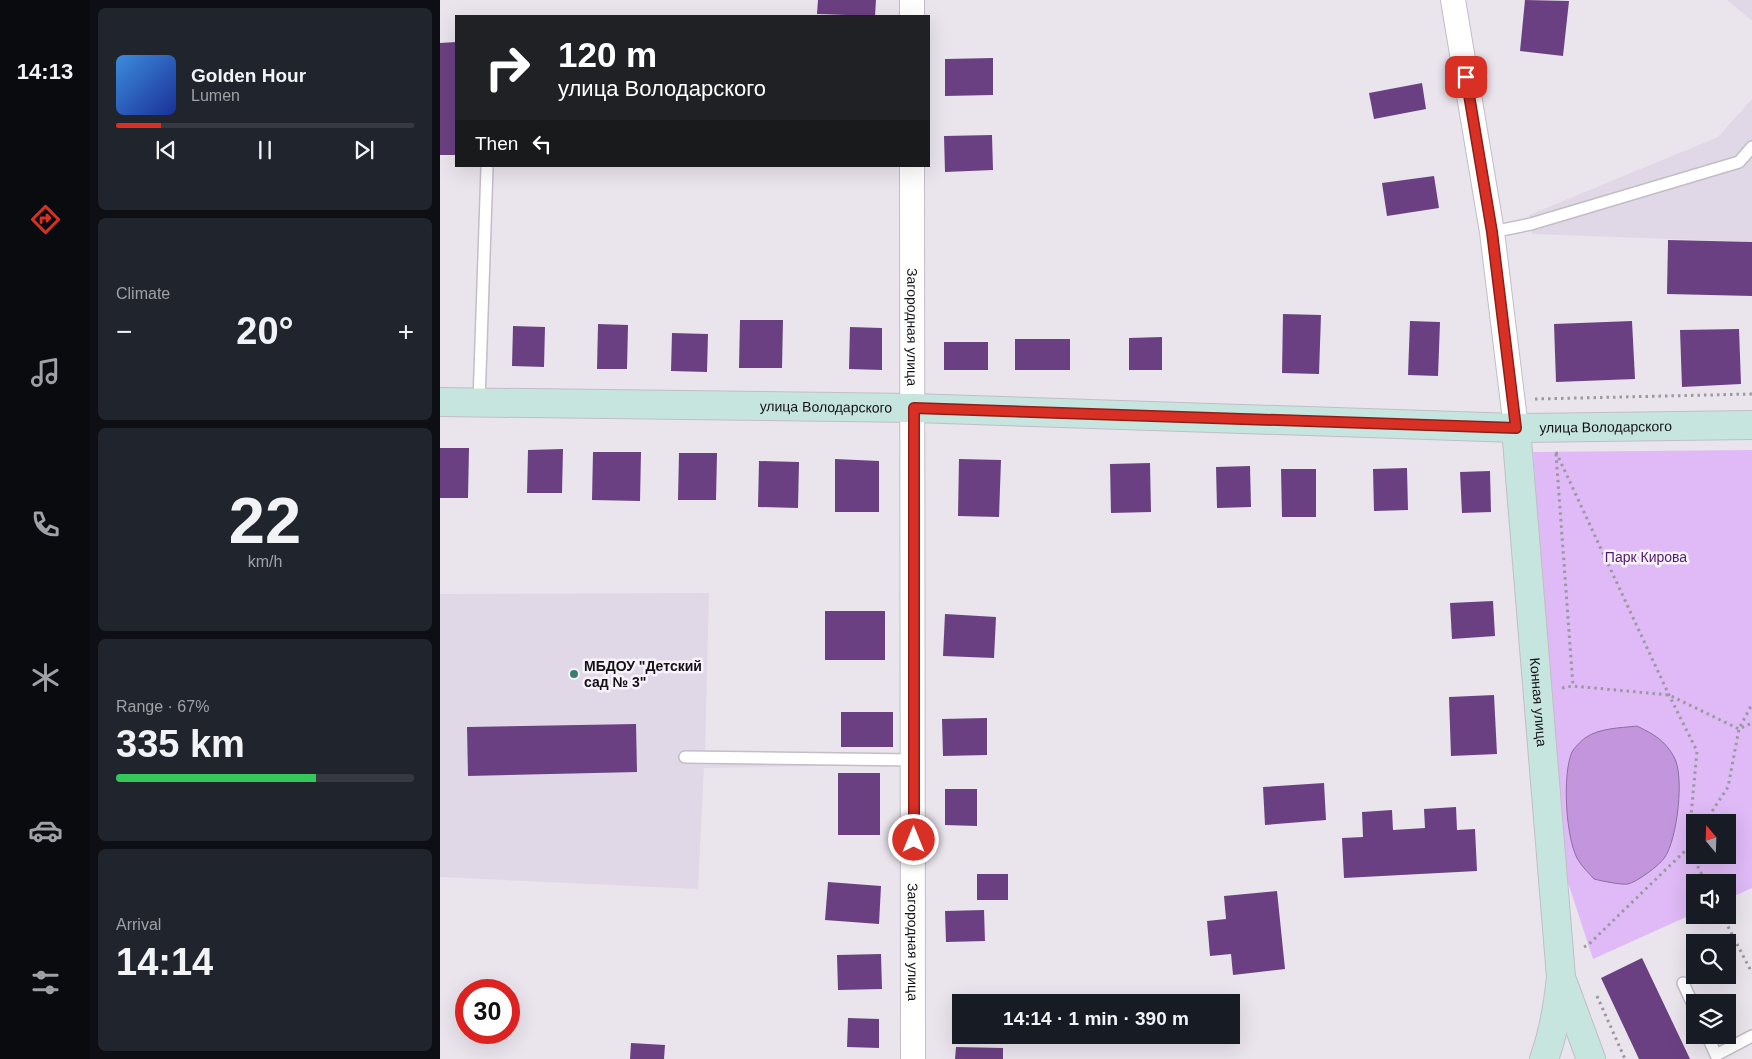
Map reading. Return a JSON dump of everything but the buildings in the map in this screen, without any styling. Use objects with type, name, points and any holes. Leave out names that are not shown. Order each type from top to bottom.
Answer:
[{"type":"street","points":[[912,0],[912,15]]},
{"type":"street","points":[[1453,0],[1492,232],[1516,428]]},
{"type":"street","name":"Загородная улица","points":[[912,167],[914,408],[913,1059]]},
{"type":"street","name":"улица Володарского","points":[[440,402],[914,408],[1516,428],[1752,424]]},
{"type":"street","name":"Конная улица","points":[[1516,428],[1561,977],[1557,1015],[1552,1038],[1544,1059]]},
{"type":"street","name":"Конная улица","points":[[1561,977],[1591,1059]]},
{"type":"lane","points":[[1492,232],[1530,224],[1739,162],[1752,148]]},
{"type":"lane","points":[[479,402],[487,168]]},
{"type":"lane","points":[[685,757],[914,760]]},
{"type":"lane","points":[[1683,982],[1688,994]]},
{"type":"lane","points":[[1711,1044],[1716,1055],[1752,1036]]},
{"type":"path","points":[[1554,443],[1573,686]]},
{"type":"path","points":[[1556,452],[1669,696],[1697,751],[1691,814]]},
{"type":"path","points":[[1557,689],[1573,686],[1669,696],[1739,728],[1752,723]]},
{"type":"path","points":[[1710,814],[1728,787],[1739,728],[1752,704]]},
{"type":"path","points":[[1578,951],[1588,945],[1686,850]]},
{"type":"path","points":[[1727,924],[1752,973]]},
{"type":"path","points":[[1597,996],[1625,1059]]},
{"type":"shaded area","points":[[1727,0],[1752,0],[1752,21]]},
{"type":"shaded area","points":[[1752,99],[1752,242],[1532,234],[1529,215],[1718,137]]},
{"type":"shaded area","name":"МБДОУ \"Детский сад № 3\"","points":[[709,593],[705,755],[897,754],[897,765],[704,768],[698,889],[440,877],[440,594]]},
{"type":"shaded area","points":[[1637,726],[1663,742],[1674,757],[1679,778],[1676,822],[1665,857],[1653,869],[1628,884],[1611,883],[1594,879],[1583,867],[1573,848],[1568,821],[1566,790],[1569,762],[1572,752],[1583,739],[1597,732]]},
{"type":"green space","name":"Парк Кирова","points":[[1752,450],[1752,888],[1736,895],[1736,874],[1686,874],[1686,917],[1593,959],[1561,861],[1533,452]]},
{"type":"place","name":"МБДОУ \"Детский сад № 3\"","points":[[574,674]]},
{"type":"route","points":[[914,840],[914,408],[1516,428],[1492,232],[1466,77]]}]
